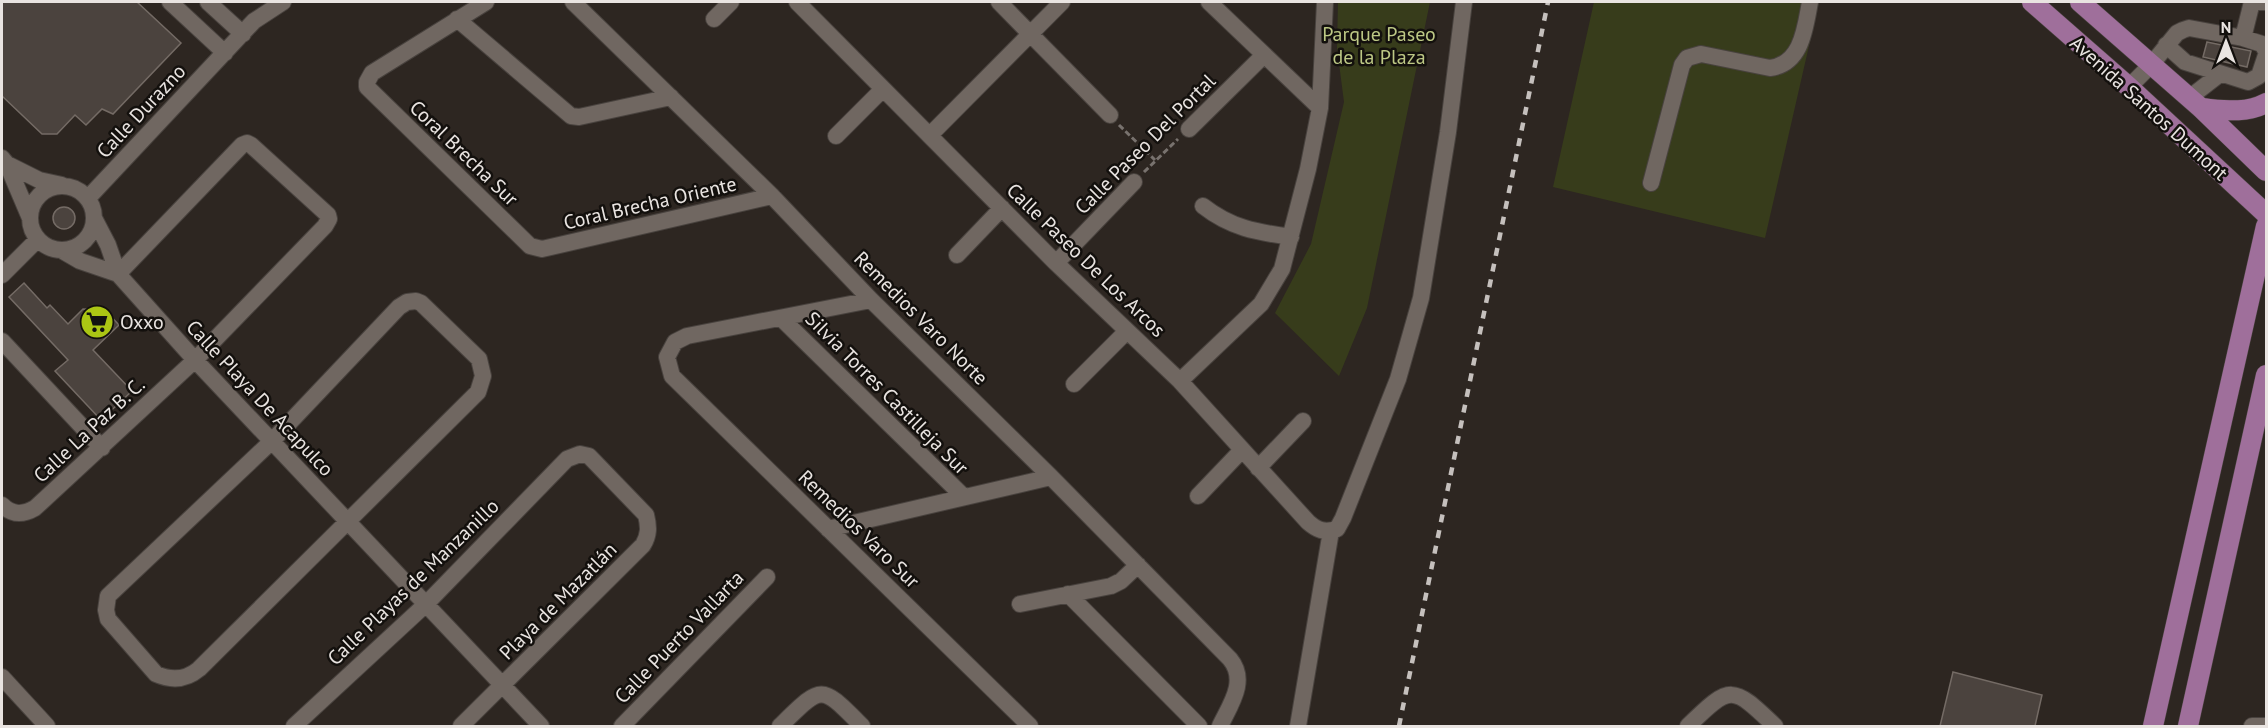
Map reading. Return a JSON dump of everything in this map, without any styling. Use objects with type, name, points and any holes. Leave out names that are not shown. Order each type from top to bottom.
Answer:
[{"type":"main road","name":"Avenida Santos Dumont","points":[[2032,2],[2129,87],[2266,214]]},
{"type":"main road","name":"Avenida Santos Dumont","points":[[2080,2],[2195,103],[2266,171]]},
{"type":"main road","points":[[2195,103],[2240,111],[2257,108],[2266,103]]},
{"type":"main road","points":[[2153,726],[2266,226]]},
{"type":"main road","points":[[2188,726],[2266,375]]},
{"type":"street","points":[[170,2],[225,53]]},
{"type":"street","points":[[208,2],[243,34]]},
{"type":"street","name":"Calle Durazno","points":[[88,198],[254,21],[283,2]]},
{"type":"street","points":[[486,2],[457,19],[571,116],[579,117],[671,98]]},
{"type":"street","name":"Remedios Varo Norte","points":[[573,2],[772,196],[871,300],[1138,565],[1236,668],[1239,678],[1237,689],[1220,726]]},
{"type":"street","points":[[714,19],[730,2]]},
{"type":"street","points":[[999,2],[1110,115]]},
{"type":"street","points":[[930,135],[1062,2]]},
{"type":"street","points":[[1209,2],[1320,108]]},
{"type":"street","points":[[1180,381],[1261,304],[1282,268],[1308,169],[1320,108],[1325,2]]},
{"type":"street","points":[[1298,726],[1331,531],[1337,529],[1343,518],[1398,379],[1421,298],[1448,132],[1464,2]]},
{"type":"street","points":[[1651,183],[1682,65],[1687,58],[1701,54],[1770,68],[1779,67],[1794,56],[1804,34],[1810,2]]},
{"type":"street","points":[[2243,38],[2252,2],[2266,2]]},
{"type":"street","name":"Calle Paseo De Los Arcos","points":[[805,4],[884,89],[1056,263],[1180,381],[1308,522],[1316,529],[1331,531]]},
{"type":"street","name":"Coral Brecha Sur","points":[[457,19],[372,73],[367,82],[370,92],[530,246],[538,249]]},
{"type":"street","points":[[2129,87],[2151,65],[2166,45],[2177,33],[2189,28],[2262,44],[2266,53],[2259,76],[2253,81],[2220,74],[2185,62],[2166,45]]},
{"type":"street","name":"Calle Paseo Del Portal","points":[[1189,129],[1264,55]]},
{"type":"street","points":[[2195,103],[2220,74]]},
{"type":"street","points":[[836,136],[884,89]]},
{"type":"street","name":"Calle La Paz B. C.","points":[[3,506],[19,514],[35,508],[195,360],[325,226],[329,219],[326,212],[247,143],[242,145],[118,274]]},
{"type":"street","points":[[4,161],[39,180],[77,189],[88,198],[93,208],[92,231],[85,241],[74,248],[61,250]]},
{"type":"street","points":[[4,161],[38,239],[48,247],[61,250],[80,261],[118,274]]},
{"type":"street","name":"Calle Paseo Del Portal","points":[[1056,263],[1134,182]]},
{"type":"street","points":[[30,218],[32,206],[39,196],[50,188],[63,186]]},
{"type":"street","name":"Coral Brecha Oriente","points":[[538,249],[772,196]]},
{"type":"street","points":[[1203,206],[1232,224],[1253,232],[1291,237]]},
{"type":"street","points":[[957,255],[1002,208]]},
{"type":"street","points":[[94,220],[108,245],[118,274]]},
{"type":"street","points":[[2,275],[38,239]]},
{"type":"street","name":"Calle Playa De Acapulco","points":[[118,274],[195,360],[541,726]]},
{"type":"street","points":[[781,318],[871,300]]},
{"type":"street","points":[[411,301],[421,303],[479,359],[483,376],[478,392],[348,523],[190,676],[167,679],[156,674],[108,619],[106,610],[108,596],[272,441],[399,307],[411,301]]},
{"type":"street","name":"Remedios Varo Sur","points":[[781,318],[687,336],[675,342],[667,357],[672,376],[1030,726]]},
{"type":"street","name":"Silvia Torres Castilleja Sur","points":[[781,318],[964,497]]},
{"type":"street","points":[[1074,384],[1126,331]]},
{"type":"street","points":[[2,341],[102,448]]},
{"type":"street","points":[[1258,468],[1303,421]]},
{"type":"street","points":[[1198,496],[1242,450]]},
{"type":"street","name":"Playa de Mazatlán","points":[[461,726],[643,545],[648,533],[646,515],[588,456],[573,455],[560,465]]},
{"type":"street","name":"Calle Playas de Manzanillo","points":[[294,726],[426,604],[560,465]]},
{"type":"street","points":[[828,529],[1051,477]]},
{"type":"street","points":[[1020,604],[1111,586],[1121,581],[1138,565]]},
{"type":"street","name":"Calle Puerto Vallarta","points":[[622,726],[767,577]]},
{"type":"street","points":[[1068,594],[1199,726]]},
{"type":"street","points":[[2,677],[47,726]]},
{"type":"street","points":[[780,726],[804,702],[822,694],[832,697],[862,726]]},
{"type":"street","points":[[1688,726],[1721,696],[1735,695],[1746,698],[1775,726]]},
{"type":"street","points":[[2252,726],[2266,726]]},
{"type":"path","points":[[1110,115],[1155,160]]},
{"type":"path","name":"Calle Paseo Del Portal","points":[[1134,182],[1189,129]]},
{"type":"green space","name":"Parque Paseo de la Plaza","points":[[1338,2],[1430,2],[1367,308],[1339,376],[1275,313],[1311,244],[1344,102],[1337,48]]},
{"type":"green space","points":[[1594,2],[1819,2],[1765,238],[1553,187]]},
{"type":"building","points":[[2,2],[137,2],[181,43],[113,114],[102,109],[86,125],[75,115],[57,134],[42,134],[2,96]]},
{"type":"building","points":[[2207,42],[2251,51],[2247,67],[2203,57]]},
{"type":"building","points":[[64,207],[72,210],[75,218],[72,226],[64,229],[56,226],[53,218],[56,210]]},
{"type":"building","points":[[24,283],[47,308],[50,305],[68,324],[83,309],[105,310],[119,325],[93,350],[132,391],[101,420],[55,371],[68,360],[9,297]]},
{"type":"building","points":[[1953,672],[2042,695],[2035,726],[1940,726]]},
{"type":"railway","points":[[1399,726],[1548,2]]},
{"type":"place","name":"Oxxo","points":[[97,322]]}]
